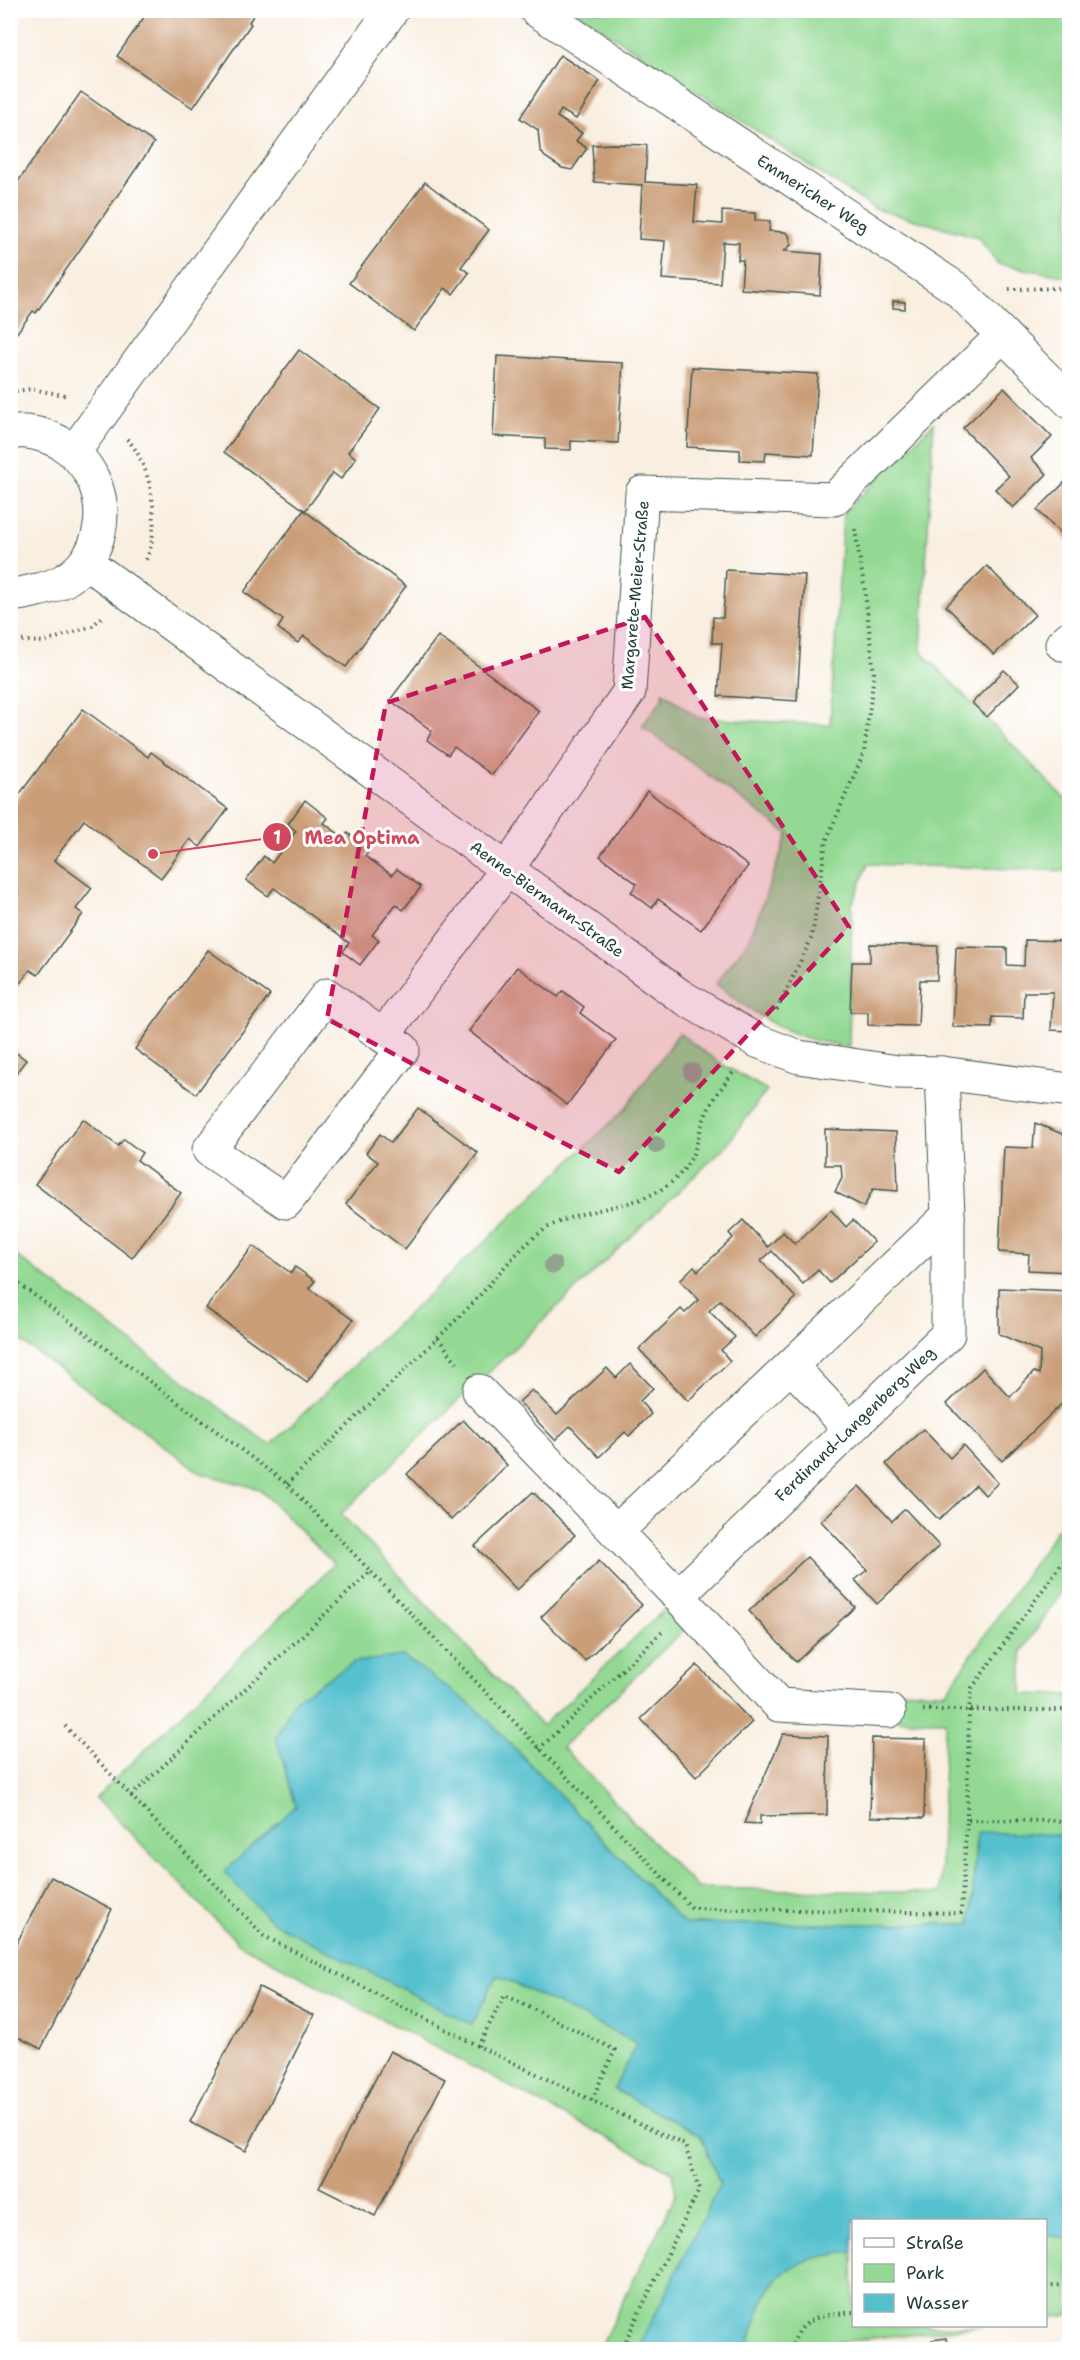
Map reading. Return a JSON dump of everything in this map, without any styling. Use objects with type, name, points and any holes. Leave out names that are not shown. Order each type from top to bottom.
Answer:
[{"type":"street","points":[[74,452],[392,10]]},
{"type":"street","name":"Emmericher Weg","points":[[536,10],[957,289],[1070,402]]},
{"type":"street","name":"Margarete-Meier-Straße","points":[[507,869],[629,692],[642,493],[834,499],[1003,336]]},
{"type":"street","points":[[10,433],[47,436],[74,452],[93,476],[102,505],[99,535],[86,562],[53,587],[10,594]]},
{"type":"street","name":"Aenne-Biermann-Straße","points":[[86,562],[679,995],[757,1041],[799,1057],[898,1072],[942,1073],[1070,1090]]},
{"type":"street","points":[[383,1036],[507,869]]},
{"type":"street","points":[[327,995],[383,1036],[403,1049],[286,1202],[209,1150],[327,995]]},
{"type":"street","name":"Ferdinand-Langenberg-Weg","points":[[683,1601],[850,1430],[948,1334],[948,1216],[942,1073]]},
{"type":"street","points":[[616,1532],[948,1216]]},
{"type":"street","points":[[791,1366],[850,1430]]},
{"type":"street","points":[[479,1391],[683,1601],[779,1705],[889,1711]]},
{"type":"path","points":[[957,289],[1070,288]]},
{"type":"path","points":[[10,1277],[287,1484],[692,1908],[961,1913],[967,1820],[969,1709],[972,1688],[1070,1552]]},
{"type":"path","points":[[131,1796],[370,1572]]},
{"type":"path","points":[[539,1749],[683,1601]]},
{"type":"path","points":[[889,1711],[1070,1710]]},
{"type":"path","points":[[65,1726],[264,1936],[478,2046],[685,2145],[699,2190],[621,2349]]},
{"type":"path","points":[[967,1820],[1070,1821]]},
{"type":"path","points":[[478,2046],[505,1995],[615,2050],[591,2101]]},
{"type":"path","points":[[1047,2287],[1070,2284]]},
{"type":"path","points":[[791,2349],[794,2338],[813,2318],[852,2312]]},
{"type":"highlighted area","points":[[645,617],[849,927],[619,1172],[327,1019],[386,703]]},
{"type":"green space","points":[[575,11],[1069,11],[1069,277],[998,264],[978,237],[875,209]]},
{"type":"green space","points":[[934,423],[921,651],[1069,803],[1069,835],[1063,842],[1069,849],[1069,871],[868,864],[852,905],[849,1046],[828,1043],[810,1039],[777,1026],[716,984],[750,938],[788,834],[642,726],[663,698],[663,692],[698,718],[830,725],[843,513]]},
{"type":"green space","points":[[679,1033],[718,1062],[767,1090],[726,1146],[486,1375],[517,1409],[464,1395],[341,1514],[542,1726],[667,1607],[686,1628],[562,1747],[697,1888],[940,1893],[945,1721],[899,1720],[899,1691],[946,1692],[1069,1512],[1069,1581],[1022,1651],[1022,1694],[1069,1695],[1069,1927],[1059,1926],[976,1833],[971,1924],[684,1924],[476,1708],[276,1737],[296,1806],[225,1873],[472,2024],[497,1975],[637,2043],[614,2089],[701,2136],[720,2184],[638,2349],[599,2349],[676,2195],[672,2172],[239,1944],[96,1798],[334,1564],[259,1489],[201,1473],[11,1334],[10,1251],[270,1445],[625,1109]]},
{"type":"green space","points":[[1047,2235],[1069,2239],[1069,2315],[1047,2318]]},
{"type":"green space","points":[[852,2252],[852,2327],[973,2327],[812,2345],[810,2349],[748,2350],[761,2306],[779,2277],[792,2267],[828,2255]]},
{"type":"water","points":[[403,1656],[476,1708],[684,1924],[971,1924],[977,1832],[1061,1835],[1059,1926],[1070,1927],[1069,2239],[1047,2235],[1047,2219],[852,2219],[852,2252],[828,2255],[792,2267],[769,2289],[754,2325],[748,2349],[638,2349],[720,2184],[701,2136],[614,2089],[637,2043],[497,1975],[472,2025],[272,1922],[224,1872],[296,1806],[276,1737],[295,1699],[354,1662]]},
{"type":"building","points":[[149,10],[257,10],[249,22],[251,24],[193,108],[117,56]]},
{"type":"building","points":[[560,55],[600,81],[576,119],[561,110],[557,117],[582,133],[576,141],[587,148],[572,170],[562,168],[545,157],[540,150],[538,130],[520,118]]},
{"type":"building","points":[[81,92],[154,143],[36,313],[33,311],[10,342],[10,193]]},
{"type":"building","points":[[592,145],[647,145],[645,182],[697,185],[694,222],[722,224],[722,211],[755,213],[755,220],[770,221],[769,231],[785,232],[789,235],[791,245],[784,251],[822,254],[820,295],[741,289],[743,260],[738,260],[739,243],[723,242],[720,283],[662,279],[665,241],[639,239],[642,185],[594,182]]},
{"type":"building","points":[[425,182],[489,230],[461,267],[469,273],[453,294],[445,288],[414,331],[349,283]]},
{"type":"building","points":[[893,301],[905,302],[905,309],[893,308]]},
{"type":"building","points":[[299,350],[380,409],[348,452],[356,458],[341,479],[333,473],[305,511],[406,586],[346,667],[304,636],[298,643],[278,628],[283,620],[244,592],[304,510],[224,452]]},
{"type":"building","points":[[497,356],[623,363],[618,443],[571,441],[571,450],[545,449],[545,439],[493,436]]},
{"type":"building","points":[[692,367],[818,374],[813,455],[766,452],[765,461],[740,460],[740,450],[687,447]]},
{"type":"building","points":[[1004,388],[1052,437],[1031,458],[1047,474],[1013,508],[995,489],[1009,476],[963,428]]},
{"type":"building","points":[[1070,477],[1070,543],[1037,510]]},
{"type":"building","points":[[987,566],[1035,615],[994,655],[946,606]]},
{"type":"building","points":[[726,570],[805,575],[797,701],[718,696],[722,643],[712,643],[713,617],[723,618]]},
{"type":"building","points":[[438,636],[539,711],[492,775],[454,747],[448,755],[427,740],[432,731],[390,700]]},
{"type":"building","points":[[1004,670],[1019,684],[987,717],[972,703]]},
{"type":"building","points":[[83,709],[148,757],[151,752],[228,809],[200,847],[190,839],[161,878],[84,820],[54,860],[92,888],[76,909],[83,914],[38,975],[30,970],[15,990],[10,987],[10,807]]},
{"type":"building","points":[[647,791],[748,866],[701,930],[658,899],[652,908],[631,892],[637,884],[600,856]]},
{"type":"building","points":[[305,800],[328,818],[324,823],[344,838],[348,833],[370,850],[365,856],[392,875],[397,869],[421,887],[403,910],[396,904],[372,935],[379,940],[360,965],[343,952],[349,943],[274,888],[268,896],[246,880],[264,856],[272,863],[296,831],[288,824]]},
{"type":"building","points":[[1025,940],[1070,941],[1070,1031],[1051,1030],[1053,992],[1024,992],[1023,1018],[992,1017],[992,1028],[953,1027],[956,947],[1007,948],[1007,965],[1024,966]]},
{"type":"building","points":[[870,944],[938,946],[937,980],[920,980],[918,1026],[868,1025],[868,1012],[850,1012],[852,962],[870,962]]},
{"type":"building","points":[[208,950],[270,995],[196,1094],[135,1049]]},
{"type":"building","points":[[517,967],[558,997],[563,991],[584,1007],[580,1013],[616,1040],[567,1105],[469,1031]]},
{"type":"building","points":[[10,1048],[26,1060],[10,1081]]},
{"type":"building","points":[[418,1108],[478,1153],[405,1249],[346,1204],[378,1162],[366,1153],[380,1134],[391,1143]]},
{"type":"building","points":[[83,1119],[118,1146],[124,1139],[142,1153],[137,1160],[181,1193],[132,1258],[35,1184]]},
{"type":"building","points":[[1035,1123],[1070,1137],[1070,1272],[1028,1270],[1029,1254],[999,1252],[1004,1147],[1033,1148]]},
{"type":"building","points":[[825,1129],[896,1132],[898,1191],[873,1189],[864,1207],[835,1192],[842,1178],[841,1165],[825,1165]]},
{"type":"building","points":[[831,1210],[846,1227],[853,1220],[874,1242],[830,1283],[818,1270],[803,1284],[772,1251],[761,1261],[796,1298],[755,1337],[720,1300],[709,1311],[735,1337],[721,1350],[730,1361],[688,1401],[639,1349],[681,1309],[685,1313],[699,1300],[680,1280],[694,1266],[698,1271],[733,1238],[729,1233],[743,1220],[768,1247],[783,1232],[795,1244]]},
{"type":"building","points":[[253,1246],[291,1273],[295,1267],[315,1281],[309,1288],[353,1320],[307,1382],[206,1308]]},
{"type":"building","points":[[999,1288],[1070,1291],[1070,1396],[1002,1461],[947,1404],[983,1368],[1010,1397],[1034,1372],[1039,1374],[1040,1352],[999,1334]]},
{"type":"building","points":[[630,1364],[653,1388],[640,1401],[651,1414],[629,1436],[625,1432],[599,1457],[570,1426],[555,1440],[519,1402],[532,1390],[557,1415],[607,1368],[616,1378]]},
{"type":"building","points":[[463,1420],[507,1465],[451,1520],[407,1474]]},
{"type":"building","points":[[923,1429],[950,1458],[963,1445],[998,1483],[985,1495],[976,1485],[939,1520],[886,1464]]},
{"type":"building","points":[[859,1486],[892,1521],[905,1509],[939,1546],[877,1604],[855,1580],[867,1570],[821,1521]]},
{"type":"building","points":[[533,1492],[575,1535],[517,1590],[475,1546]]},
{"type":"building","points":[[807,1557],[855,1607],[796,1662],[749,1611]]},
{"type":"building","points":[[599,1561],[642,1605],[585,1661],[541,1617]]},
{"type":"building","points":[[697,1665],[752,1722],[696,1777],[641,1719]]},
{"type":"building","points":[[783,1734],[828,1736],[827,1815],[760,1816],[760,1824],[744,1823]]},
{"type":"building","points":[[872,1738],[926,1739],[924,1818],[870,1817]]},
{"type":"building","points":[[51,1877],[112,1909],[41,2049],[10,2033],[10,1956]]},
{"type":"building","points":[[259,1987],[314,2015],[246,2151],[190,2122]]},
{"type":"building","points":[[390,2051],[445,2079],[375,2216],[319,2188]]},
{"type":"building","points":[[946,2338],[948,2349],[933,2349],[932,2340]]},
{"type":"building","points":[[968,2346],[968,2349],[952,2349],[952,2348]]},
{"type":"place","name":"Mea Optima","points":[[153,854]]}]
